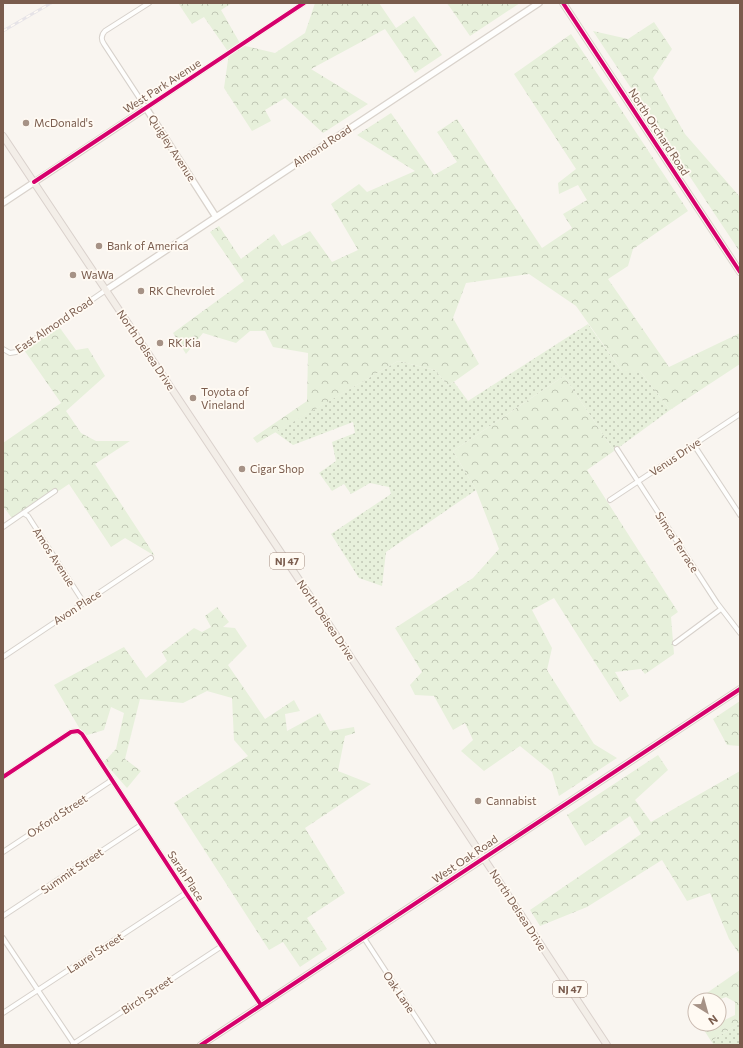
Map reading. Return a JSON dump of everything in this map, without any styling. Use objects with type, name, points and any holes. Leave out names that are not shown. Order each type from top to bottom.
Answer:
[{"type":"main road","name":"North Delsea Drive","points":[[3,136],[382,704],[607,1045]]},
{"type":"street","name":"Quigley Avenue","points":[[149,3],[103,33],[102,42],[216,216]]},
{"type":"street","name":"Almond Road","points":[[106,290],[539,3]]},
{"type":"street","name":"North Orchard Road","points":[[562,3],[740,272]]},
{"type":"street","name":"West Park Avenue","points":[[3,203],[302,4]]},
{"type":"street","name":"East Almond Road","points":[[3,349],[10,354],[16,352],[106,290]]},
{"type":"street","name":"Venus Drive","points":[[610,500],[740,414]]},
{"type":"street","points":[[694,445],[740,515]]},
{"type":"street","name":"Simca Terrace","points":[[617,449],[721,609],[740,633]]},
{"type":"street","points":[[3,527],[55,491]]},
{"type":"street","name":"Amos Avenue","points":[[23,513],[28,516],[84,602]]},
{"type":"street","name":"Avon Place","points":[[3,657],[151,558]]},
{"type":"street","points":[[675,643],[721,609]]},
{"type":"street","name":"West Oak Road","points":[[201,1045],[740,689]]},
{"type":"street","name":"Sarah Place","points":[[3,777],[66,735],[75,731],[82,734],[261,1005]]},
{"type":"street","name":"Oxford Street","points":[[3,852],[112,780]]},
{"type":"street","name":"Summit Street","points":[[3,916],[141,825]]},
{"type":"street","name":"Laurel Street","points":[[3,1013],[186,893]]},
{"type":"street","points":[[3,938],[74,1044]]},
{"type":"street","name":"Oak Lane","points":[[364,938],[434,1045]]},
{"type":"street","name":"Birch Street","points":[[74,1044],[222,946]]},
{"type":"green space","points":[[178,3],[232,3],[221,10],[241,45],[275,53],[305,33],[315,3],[379,3],[396,28],[414,16],[442,55],[415,73],[385,29],[311,69],[368,104],[323,133],[285,98],[265,110],[271,121],[252,131],[224,88],[229,53],[204,17],[192,24]]},
{"type":"green space","points":[[447,3],[520,3],[470,36]]},
{"type":"green space","points":[[654,22],[672,49],[653,78],[685,134],[740,197],[740,252],[593,31],[628,39]]},
{"type":"green space","points":[[571,34],[688,211],[633,249],[628,266],[608,279],[669,367],[740,333],[740,364],[670,410],[640,371],[622,371],[576,306],[529,274],[466,283],[453,318],[479,364],[448,386],[435,370],[398,361],[257,443],[253,438],[307,401],[308,353],[273,347],[265,331],[250,331],[236,343],[203,333],[186,354],[173,333],[244,281],[210,232],[219,226],[241,259],[274,234],[282,246],[310,231],[332,262],[358,250],[331,204],[359,184],[367,192],[415,171],[357,135],[391,113],[434,175],[457,162],[437,132],[457,119],[542,248],[572,228],[563,214],[587,200],[578,185],[559,194],[558,183],[576,169],[514,74]]},
{"type":"green space","points":[[57,324],[76,350],[88,348],[105,376],[66,411],[81,433],[96,441],[130,441],[95,464],[155,556],[125,538],[111,547],[69,484],[14,521],[3,506],[3,443],[61,403],[22,347]]},
{"type":"green space","points":[[588,324],[622,371],[640,371],[670,410],[614,451],[564,376],[453,451],[476,490],[386,552],[382,586],[359,578],[331,534],[391,494],[389,487],[370,483],[351,494],[344,484],[332,491],[319,473],[336,461],[332,442],[355,433],[353,422],[293,445],[275,432],[398,361],[435,370],[448,386],[454,382],[468,401]]},
{"type":"green space","points":[[564,376],[614,451],[587,470],[678,612],[671,617],[674,654],[645,674],[641,669],[615,672],[629,696],[620,702],[554,598],[532,610],[552,648],[547,670],[594,744],[617,758],[559,796],[552,772],[520,746],[484,771],[461,751],[473,740],[465,723],[453,730],[434,696],[415,695],[410,685],[422,672],[395,628],[473,578],[499,549],[476,490],[453,451]]},
{"type":"green space","points":[[217,607],[229,622],[223,627],[235,628],[247,646],[228,665],[265,719],[294,700],[300,711],[285,714],[287,731],[320,713],[330,731],[354,727],[355,733],[345,736],[338,771],[371,784],[305,828],[345,893],[307,918],[327,949],[300,967],[283,942],[269,950],[174,803],[248,756],[234,740],[232,698],[207,691],[183,703],[140,699],[125,759],[141,771],[127,788],[104,762],[116,749],[124,713],[111,707],[104,730],[84,736],[54,685],[124,647],[146,678],[167,661],[162,652],[194,628],[202,632],[211,627],[205,616]]},
{"type":"green space","points":[[740,701],[740,746],[727,745],[713,719]]},
{"type":"green space","points":[[658,755],[668,770],[635,800],[651,822],[740,771],[740,955],[729,939],[710,893],[687,901],[662,860],[587,907],[540,926],[530,910],[641,834],[630,816],[585,846],[567,815]]},
{"type":"green space","points":[[740,970],[740,1023],[727,1031],[727,1019],[735,1015],[735,1002],[727,998],[727,992],[708,992]]},
{"type":"green space","points":[[740,1023],[740,1045],[714,1045],[711,1041]]},
{"type":"green space","points":[[705,1032],[726,1032],[711,1041]]},
{"type":"railway","points":[[3,31],[51,3]]},
{"type":"cycle path","points":[[34,182],[304,3]]},
{"type":"cycle path","points":[[563,3],[740,272]]},
{"type":"cycle path","points":[[201,1045],[740,689]]},
{"type":"cycle path","points":[[3,777],[71,732],[78,731],[82,734],[261,1005]]},
{"type":"place","name":"McDonald's","points":[[26,123]]},
{"type":"place","name":"Bank of America","points":[[99,246]]},
{"type":"place","name":"WaWa","points":[[73,275]]},
{"type":"place","name":"RK Chevrolet","points":[[141,291]]},
{"type":"place","name":"RK Kia","points":[[160,343]]},
{"type":"place","name":"Toyota of Vineland","points":[[193,398]]},
{"type":"place","name":"Cigar Shop","points":[[242,469]]},
{"type":"place","name":"Cannabist","points":[[478,801]]}]
